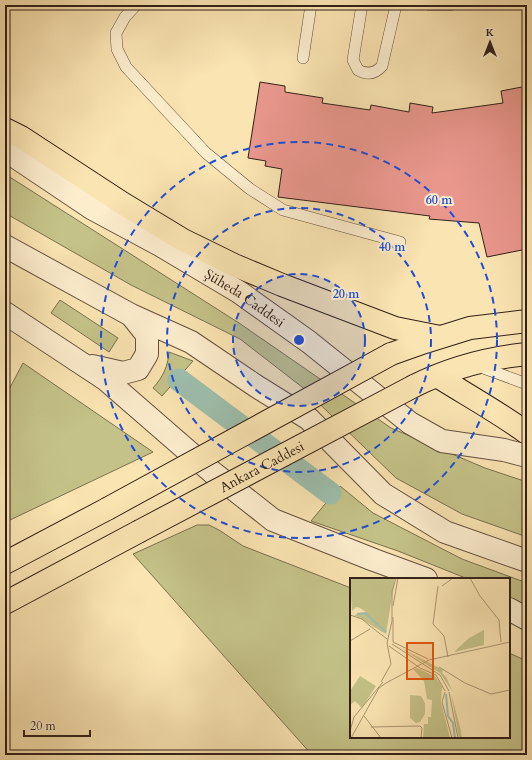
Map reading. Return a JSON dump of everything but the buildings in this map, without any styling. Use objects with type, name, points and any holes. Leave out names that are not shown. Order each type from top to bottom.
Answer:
[{"type":"main road","points":[[5,129],[21,137],[122,203],[183,240],[234,265],[289,288],[395,328],[440,337]]},
{"type":"main road","points":[[5,564],[391,354],[470,328],[527,322]]},
{"type":"main road","name":"Ankara Caddesi","points":[[5,603],[414,386],[472,364],[503,356],[527,354]]},
{"type":"main road","points":[[437,376],[465,394],[500,413],[527,433]]},
{"type":"street","name":"Şüheda Caddesi","points":[[6,151],[93,209],[160,245],[239,292],[309,342],[410,423],[442,440],[504,450],[527,456]]},
{"type":"street","points":[[5,246],[131,315],[191,342],[256,386],[309,419],[383,494],[445,532],[527,561]]},
{"type":"street","points":[[5,313],[105,379],[212,472],[273,520],[423,578]]},
{"type":"street","points":[[82,363],[123,373],[138,369],[146,354],[146,336],[131,315]]},
{"type":"street","points":[[510,610],[527,619]]},
{"type":"lane","points":[[136,5],[125,17],[116,33],[116,49],[126,67],[206,153],[250,189],[283,210],[400,242]]},
{"type":"lane","points":[[303,58],[311,5]]},
{"type":"lane","points":[[362,5],[354,60],[358,70],[368,74],[378,71],[382,66],[396,5]]},
{"type":"lane","points":[[430,5],[450,5]]},
{"type":"lane","points":[[472,364],[527,384]]},
{"type":"shaded area","points":[[5,174],[239,323],[391,428],[485,468],[527,482],[527,537],[462,514],[396,478],[302,387],[240,339],[131,285],[5,213]]},
{"type":"shaded area","points":[[60,300],[118,338],[109,352],[51,313]]},
{"type":"shaded area","points":[[169,352],[193,361],[162,396],[153,388],[160,380],[164,371]]},
{"type":"shaded area","points":[[23,363],[153,452],[10,520],[5,512],[5,397]]},
{"type":"shaded area","points":[[340,486],[373,513],[462,559],[527,583],[527,609],[510,600],[510,578],[466,578],[398,551],[311,521]]},
{"type":"shaded area","points":[[197,525],[209,525],[243,546],[350,588],[350,738],[510,738],[510,653],[527,661],[527,755],[312,755],[133,554]]},
{"type":"waterway","points":[[179,380],[330,493]]}]
